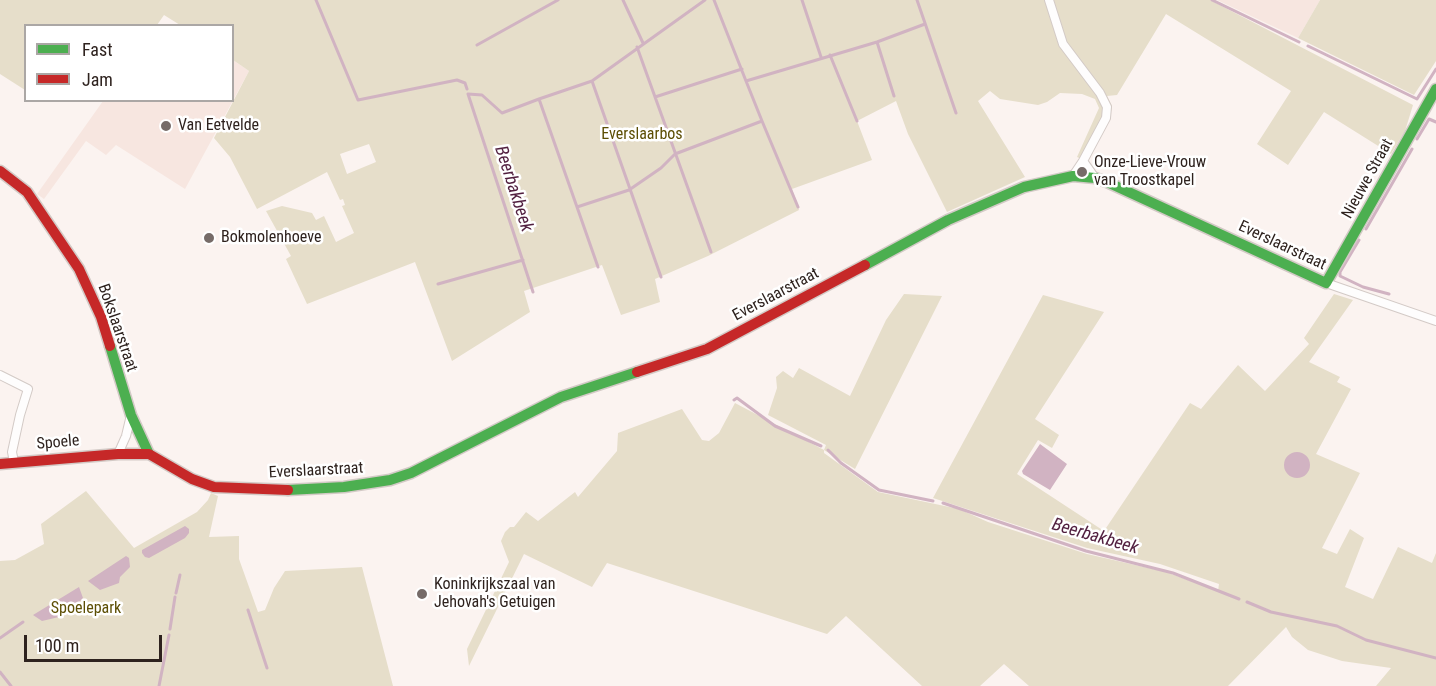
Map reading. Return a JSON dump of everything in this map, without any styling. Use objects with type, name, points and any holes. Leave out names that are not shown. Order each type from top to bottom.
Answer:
[{"type":"street","points":[[1049,0],[1063,44],[1100,93],[1107,107],[1106,117],[1073,176]]},
{"type":"street","name":"Nieuwe Straat","points":[[1326,282],[1436,89]]},
{"type":"street","points":[[1083,161],[1095,178]]},
{"type":"street","name":"Bokslaarstraat","points":[[0,171],[27,192],[79,269],[101,317],[131,415],[149,454]]},
{"type":"street","name":"Everslaarstraat","points":[[149,454],[192,479],[214,487],[321,489],[344,488],[390,480],[411,473],[561,396],[707,349],[972,208],[1024,187],[1073,176],[1095,178],[1326,282],[1436,321]]},
{"type":"street","points":[[0,375],[28,389],[12,452],[14,462]]},
{"type":"street","points":[[131,415],[126,436],[118,454],[149,454]]},
{"type":"street","name":"Spoele","points":[[0,464],[118,454]]},
{"type":"shaded area","points":[[1217,0],[1320,0],[1298,38]]},
{"type":"shaded area","points":[[234,61],[249,71],[234,99]]},
{"type":"shaded area","points":[[102,102],[232,102],[185,189],[116,145],[106,155],[86,141],[44,199],[37,194]]},
{"type":"shaded area","points":[[1040,444],[1067,464],[1050,490],[1023,474],[1022,471]]},
{"type":"shaded area","points":[[1297,452],[1306,456],[1310,465],[1306,474],[1297,478],[1288,474],[1284,465],[1288,456]]},
{"type":"shaded area","points":[[185,526],[189,529],[189,533],[185,538],[149,558],[142,553],[142,550]]},
{"type":"shaded area","points":[[126,556],[129,558],[130,567],[120,577],[119,583],[100,590],[88,581]]},
{"type":"shaded area","points":[[79,587],[83,598],[59,617],[42,621],[33,615]]},
{"type":"green space","name":"Everslaarbos","points":[[0,0],[1210,0],[1413,105],[1405,131],[1391,154],[1324,112],[1288,165],[1257,144],[1291,91],[1166,14],[1117,95],[1107,96],[1112,106],[1110,116],[1088,162],[1077,157],[1099,108],[1095,99],[1082,94],[1060,93],[1038,105],[1000,99],[990,91],[978,101],[1025,177],[947,212],[908,134],[896,101],[857,121],[872,160],[792,189],[799,210],[708,256],[655,279],[660,302],[621,315],[602,265],[524,291],[530,312],[452,361],[415,262],[307,304],[286,259],[291,256],[266,211],[282,206],[312,213],[316,220],[324,216],[336,242],[354,233],[342,206],[345,205],[343,199],[340,200],[327,172],[257,209],[230,157],[214,138],[249,71],[234,61],[234,24],[178,24],[164,15],[158,24],[24,24],[24,89],[0,74]],"holes":[[[369,144],[376,162],[347,174],[340,154]]]},
{"type":"green space","points":[[1320,0],[1436,0],[1436,61],[1414,95],[1298,38]]},
{"type":"green space","points":[[904,294],[942,296],[855,469],[824,450],[826,445],[768,415],[777,388],[776,377],[783,371],[793,378],[799,368],[850,396],[886,320]]},
{"type":"green space","points":[[1334,294],[1353,300],[1309,362],[1340,377],[1337,382],[1351,389],[1316,454],[1360,473],[1322,548],[1337,554],[1350,529],[1364,538],[1345,587],[1373,599],[1398,547],[1432,563],[1436,553],[1436,686],[1376,686],[1391,668],[1342,661],[1308,650],[1292,637],[1286,627],[1228,686],[1029,686],[1004,664],[980,686],[922,686],[846,616],[827,634],[607,563],[592,587],[524,554],[469,666],[467,649],[509,562],[501,541],[505,532],[510,527],[514,527],[526,512],[538,521],[575,492],[578,497],[617,451],[618,433],[682,409],[702,440],[709,441],[719,433],[735,403],[824,450],[824,453],[878,492],[959,509],[988,522],[1087,554],[1166,572],[1218,591],[1219,584],[1160,564],[1087,548],[933,498],[1043,295],[1104,312],[1035,419],[1059,435],[1052,448],[1038,440],[1017,474],[1104,531],[1190,403],[1201,409],[1238,365],[1265,391],[1309,344],[1304,338]]},
{"type":"green space","name":"Spoelepark","points":[[86,491],[134,548],[197,512],[211,493],[218,496],[209,537],[239,536],[239,559],[258,612],[265,610],[274,588],[285,571],[362,567],[393,686],[0,686],[0,561],[15,560],[44,544],[41,524]]},
{"type":"waterway","name":"Beerbakbeek","points":[[316,0],[358,100],[457,80],[465,83],[467,89]]},
{"type":"waterway","points":[[477,45],[558,0]]},
{"type":"waterway","points":[[623,0],[643,43]]},
{"type":"waterway","points":[[539,99],[592,81],[705,0]]},
{"type":"waterway","points":[[714,0],[746,81]]},
{"type":"waterway","points":[[802,0],[821,57]]},
{"type":"waterway","points":[[917,0],[956,113]]},
{"type":"waterway","points":[[1212,0],[1299,42]]},
{"type":"waterway","points":[[533,292],[468,94],[482,95],[502,113],[539,99],[577,207],[629,190],[661,168],[675,154],[762,121],[746,81],[877,42],[925,24]]},
{"type":"waterway","points":[[877,42],[894,96]]},
{"type":"waterway","points":[[1308,46],[1417,99],[1436,69]]},
{"type":"waterway","points":[[637,47],[711,252]]},
{"type":"waterway","points":[[830,55],[857,121]]},
{"type":"waterway","points":[[655,97],[742,69]]},
{"type":"waterway","points":[[592,81],[661,277]]},
{"type":"waterway","points":[[1417,139],[1429,119],[1436,122]]},
{"type":"waterway","points":[[762,121],[798,207]]},
{"type":"waterway","points":[[1366,229],[1412,149]]},
{"type":"waterway","points":[[577,207],[598,267]]},
{"type":"waterway","points":[[1359,240],[1340,272],[1340,276],[1363,287],[1389,294]]},
{"type":"waterway","points":[[438,284],[523,260]]},
{"type":"waterway","name":"Beerbakbeek","points":[[734,400],[737,398],[775,426],[821,446]]},
{"type":"waterway","name":"Beerbakbeek","points":[[828,450],[841,463],[879,490],[933,501]]},
{"type":"waterway","name":"Beerbakbeek","points":[[943,503],[1086,551],[1173,573],[1239,599]]},
{"type":"waterway","points":[[176,593],[180,575]]},
{"type":"waterway","points":[[170,629],[175,597]]},
{"type":"waterway","name":"Beerbakbeek","points":[[1247,602],[1271,612],[1337,626],[1366,640],[1436,658]]},
{"type":"waterway","points":[[248,610],[267,668]]},
{"type":"waterway","points":[[0,638],[23,622]]},
{"type":"waterway","points":[[159,686],[169,635]]},
{"type":"waterway","points":[[0,672],[11,686]]},
{"type":"traffic: fast","points":[[865,265],[948,220],[1024,187],[1073,176],[1095,178],[1107,182],[1326,283],[1436,89]]},
{"type":"traffic: fast","points":[[110,346],[131,415],[149,454]]},
{"type":"traffic: fast","points":[[288,490],[344,487],[390,480],[411,473],[561,397],[637,372]]},
{"type":"traffic: jam","points":[[0,171],[27,192],[79,269],[101,317],[110,346]]},
{"type":"traffic: jam","points":[[637,372],[707,349],[865,265]]},
{"type":"traffic: jam","points":[[0,464],[118,454],[149,454],[192,479],[214,487],[288,490]]},
{"type":"place","name":"Van Eetvelde","points":[[166,126]]},
{"type":"place","name":"Onze-Lieve-Vrouw van Troostkapel","points":[[1082,172]]},
{"type":"place","name":"Bokmolenhoeve","points":[[209,238]]},
{"type":"place","name":"Koninkrijkszaal van Jehovah's Getuigen","points":[[422,594]]}]
